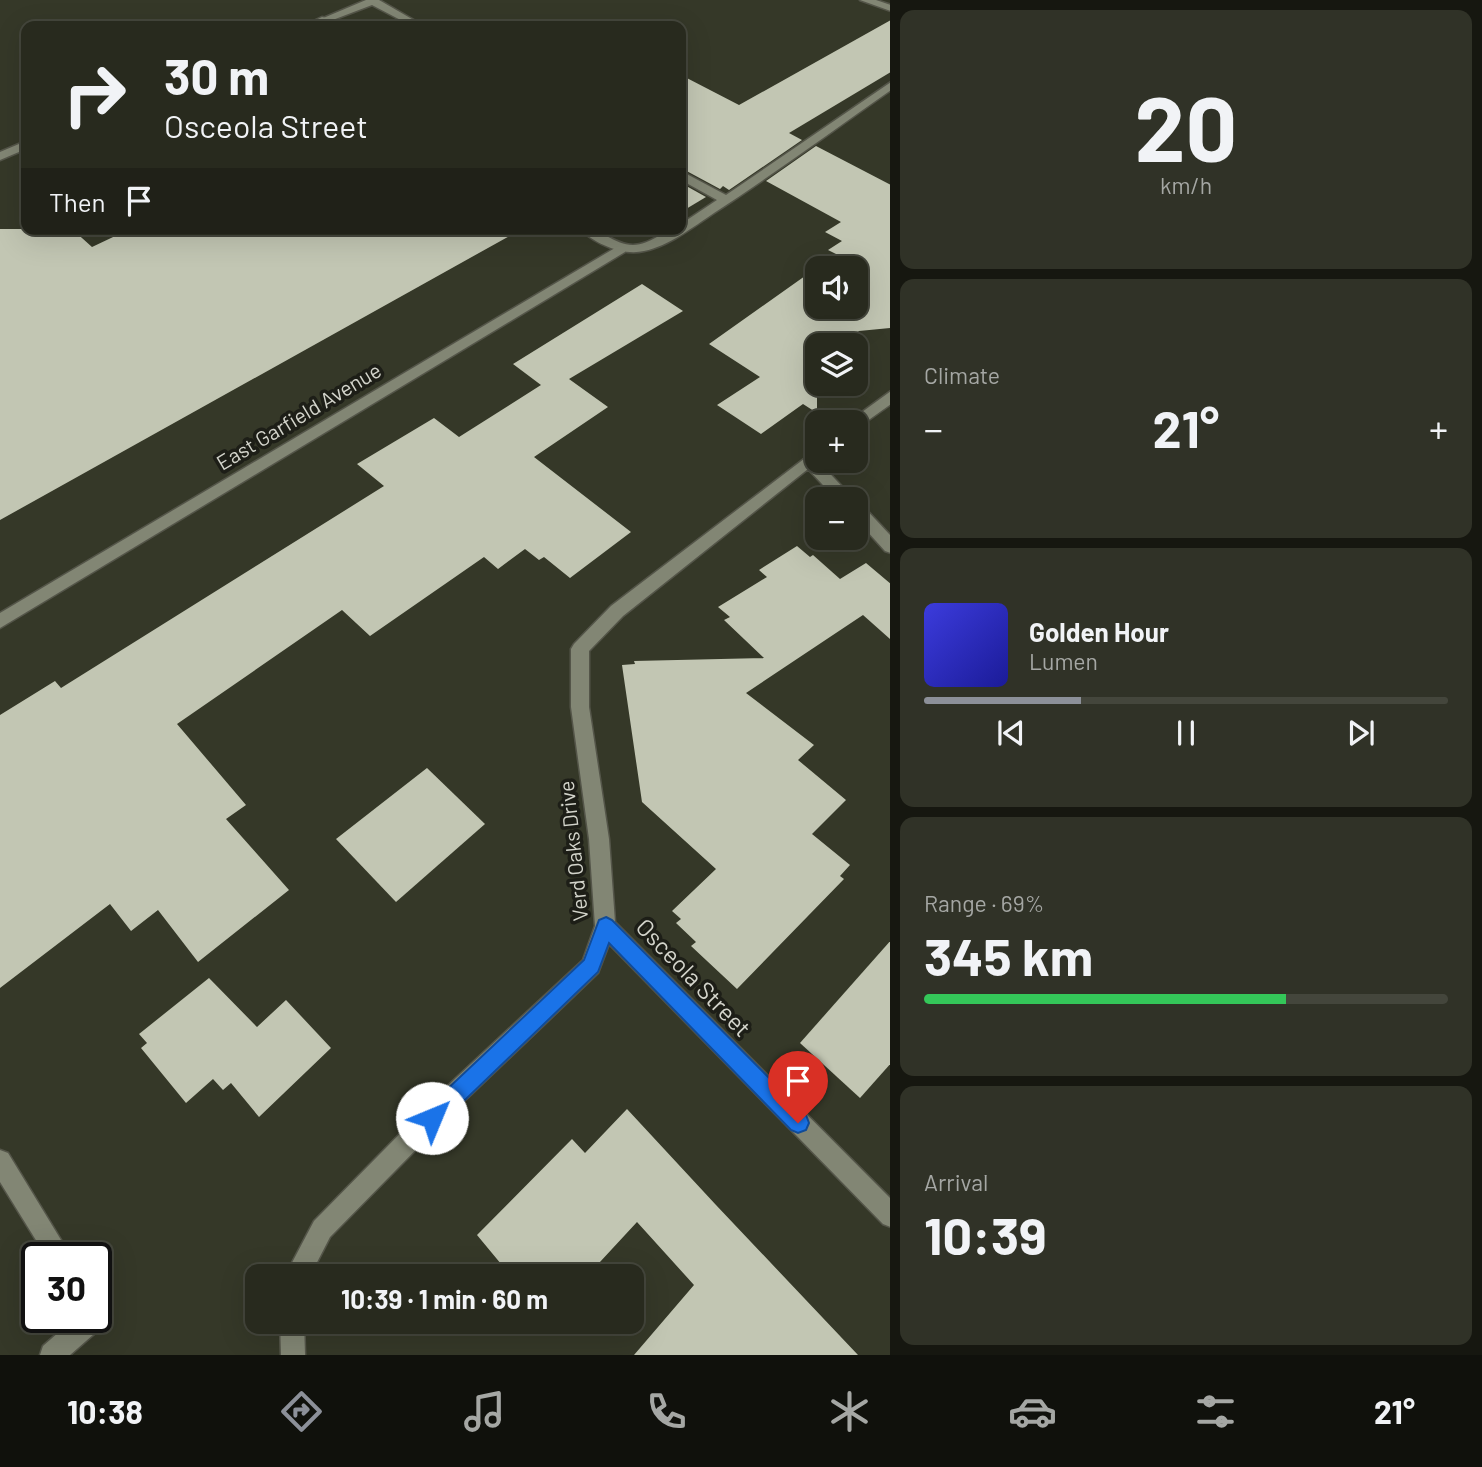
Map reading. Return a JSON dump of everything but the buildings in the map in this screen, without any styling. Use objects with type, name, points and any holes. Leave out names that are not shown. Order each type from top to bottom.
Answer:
[{"type":"street","points":[[321,21],[373,0],[410,21]]},
{"type":"street","points":[[865,0],[890,8]]},
{"type":"street","points":[[686,225],[726,201],[890,86]]},
{"type":"street","points":[[0,156],[21,147]]},
{"type":"street","points":[[686,178],[726,201]]},
{"type":"street","points":[[596,235],[620,249],[648,249],[670,235]]},
{"type":"street","name":"East Garfield Avenue","points":[[0,621],[620,249]]},
{"type":"street","points":[[868,414],[890,397]]},
{"type":"street","name":"Verd Oaks Drive","points":[[303,1264],[322,1229],[450,1099],[591,966],[606,926],[599,839],[580,707],[580,649],[617,611],[805,463]]},
{"type":"street","points":[[826,473],[837,487]]},
{"type":"street","points":[[868,522],[890,546]]},
{"type":"street","name":"Osceola Street","points":[[606,926],[890,1215]]},
{"type":"street","points":[[0,1161],[50,1242]]},
{"type":"street","points":[[52,1355],[76,1333]]},
{"type":"street","points":[[292,1334],[293,1355]]},
{"type":"route","points":[[432,1118],[591,966],[606,926],[798,1123]]}]
